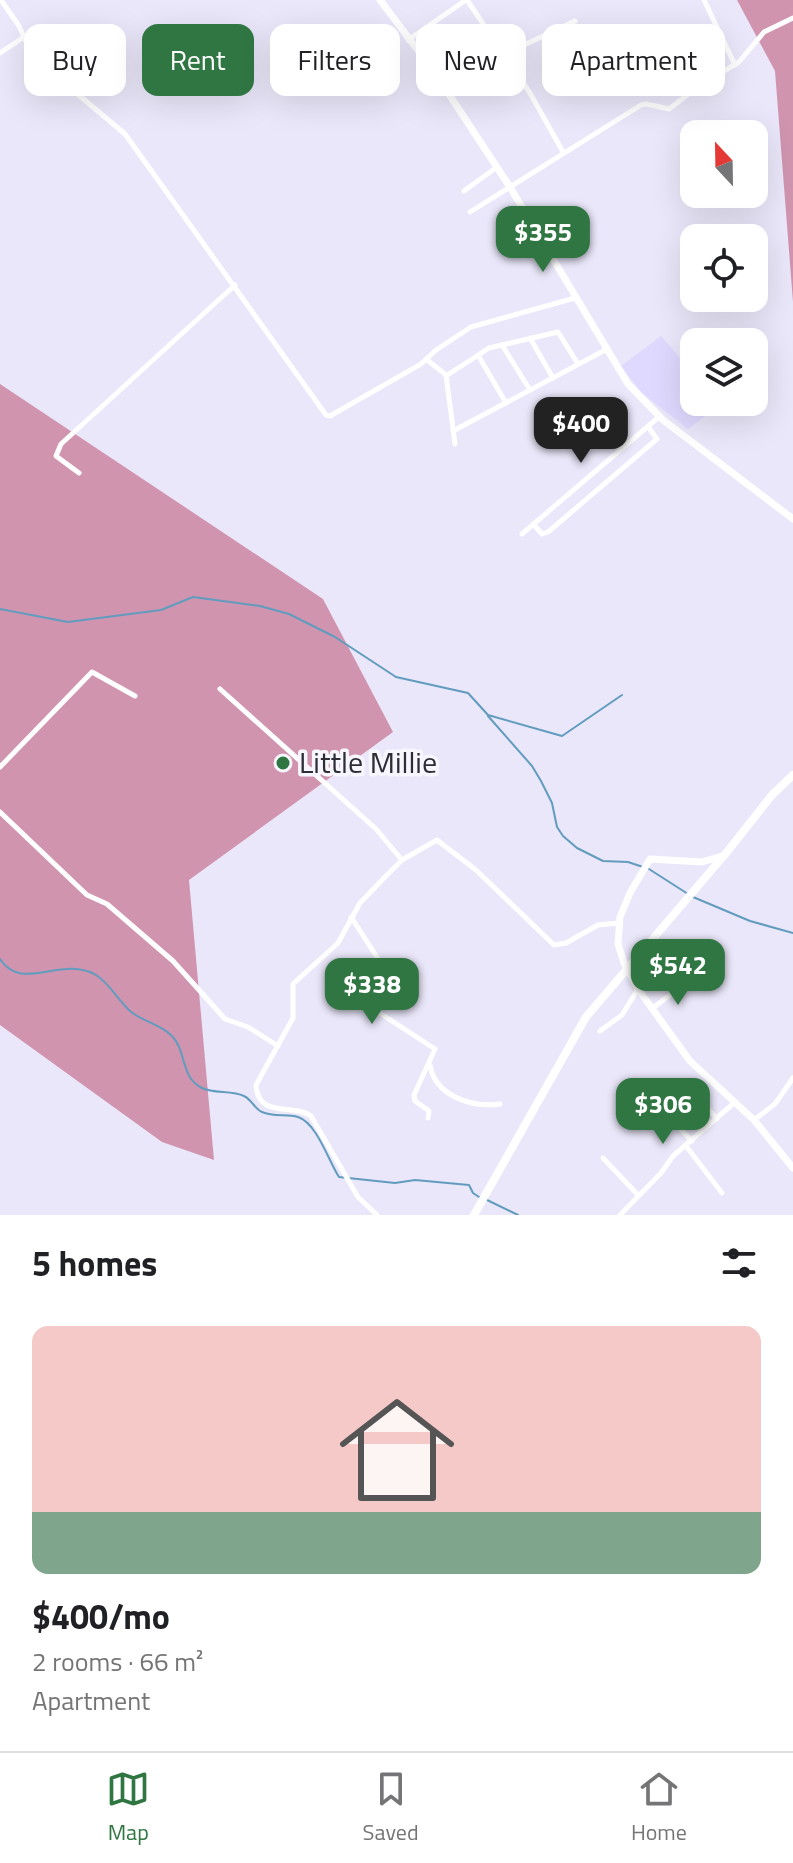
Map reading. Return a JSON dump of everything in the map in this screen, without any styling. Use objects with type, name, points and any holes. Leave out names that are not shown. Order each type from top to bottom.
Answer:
[{"type":"main road","points":[[380,0],[435,73],[510,187],[628,384],[660,416],[793,519]]},
{"type":"main road","points":[[476,1211],[582,1022],[772,795],[793,775]]},
{"type":"main road","points":[[727,852],[710,861],[653,858],[626,901],[619,923],[619,951],[638,989],[690,1061],[754,1120],[793,1168]]},
{"type":"street","points":[[0,53],[24,37],[1,0]]},
{"type":"street","points":[[408,40],[467,0],[484,24]]},
{"type":"street","points":[[704,0],[735,65]]},
{"type":"street","points":[[470,212],[641,105],[669,109],[735,65],[764,32],[793,18]]},
{"type":"street","points":[[526,44],[575,21]]},
{"type":"street","points":[[526,89],[563,152]]},
{"type":"street","points":[[80,96],[125,134],[326,415],[342,410],[426,359],[471,327],[575,298]]},
{"type":"street","points":[[464,191],[497,167]]},
{"type":"street","points":[[79,473],[56,456],[61,444],[235,285]]},
{"type":"street","points":[[446,376],[489,348],[558,332],[578,364]]},
{"type":"street","points":[[530,338],[553,378]]},
{"type":"street","points":[[502,345],[530,390]]},
{"type":"street","points":[[453,431],[607,349]]},
{"type":"street","points":[[478,355],[506,403]]},
{"type":"street","points":[[426,359],[446,376],[455,444]]},
{"type":"street","points":[[522,534],[660,416]]},
{"type":"street","points":[[533,524],[545,534],[657,439],[649,428]]},
{"type":"street","points":[[590,477],[600,488]]},
{"type":"street","points":[[784,513],[793,506]]},
{"type":"street","points":[[0,767],[92,672],[135,696]]},
{"type":"street","points":[[220,689],[376,829],[402,860]]},
{"type":"street","points":[[0,812],[81,890],[107,904],[173,961],[225,1019],[248,1027],[278,1046]]},
{"type":"street","points":[[377,1215],[363,1203],[350,1184],[308,1113],[270,1108],[258,1096],[256,1085],[294,1014],[293,984],[338,943],[360,903],[402,860],[437,840],[476,870],[558,946],[598,925],[619,923]]},
{"type":"street","points":[[351,916],[386,971],[367,994],[369,1006],[434,1048],[435,1052],[414,1095],[415,1101],[429,1111],[428,1118]]},
{"type":"street","points":[[652,1009],[685,983]]},
{"type":"street","points":[[600,1031],[622,1015],[638,989]]},
{"type":"street","points":[[429,1064],[433,1077],[450,1095],[481,1107],[500,1104]]},
{"type":"street","points":[[754,1120],[775,1104],[793,1078]]},
{"type":"street","points":[[690,1089],[717,1119]]},
{"type":"street","points":[[620,1215],[661,1173],[673,1156],[734,1103]]},
{"type":"street","points":[[673,1121],[692,1141]]},
{"type":"street","points":[[686,1146],[722,1193]]},
{"type":"street","points":[[603,1158],[639,1195]]},
{"type":"shaded area","points":[[737,0],[793,0],[793,302],[775,71]]},
{"type":"shaded area","points":[[661,336],[680,358],[680,416],[705,416],[688,429],[642,393],[621,366]]},
{"type":"shaded area","points":[[0,384],[323,599],[393,732],[189,880],[214,1160],[162,1142],[0,1025]]},
{"type":"waterway","points":[[0,609],[68,622],[161,610],[193,597],[260,606],[289,614],[335,637],[396,677],[468,693],[488,715],[562,736],[622,695]]},
{"type":"waterway","points":[[488,716],[532,766],[552,803],[557,827],[563,836],[577,848],[603,861],[628,862],[643,867]]},
{"type":"waterway","points":[[649,869],[688,894]]},
{"type":"waterway","points":[[693,897],[750,921],[793,933]]},
{"type":"waterway","points":[[0,959],[9,969],[19,973],[69,969],[96,975],[130,1011],[170,1034],[196,1085],[207,1090],[244,1096],[266,1114],[294,1116],[305,1121],[317,1135],[339,1177],[395,1183],[415,1180],[469,1185],[479,1197]]},
{"type":"waterway","points":[[485,1199],[518,1215]]},
{"type":"place","name":"Little Millie","points":[[283,763]]}]
